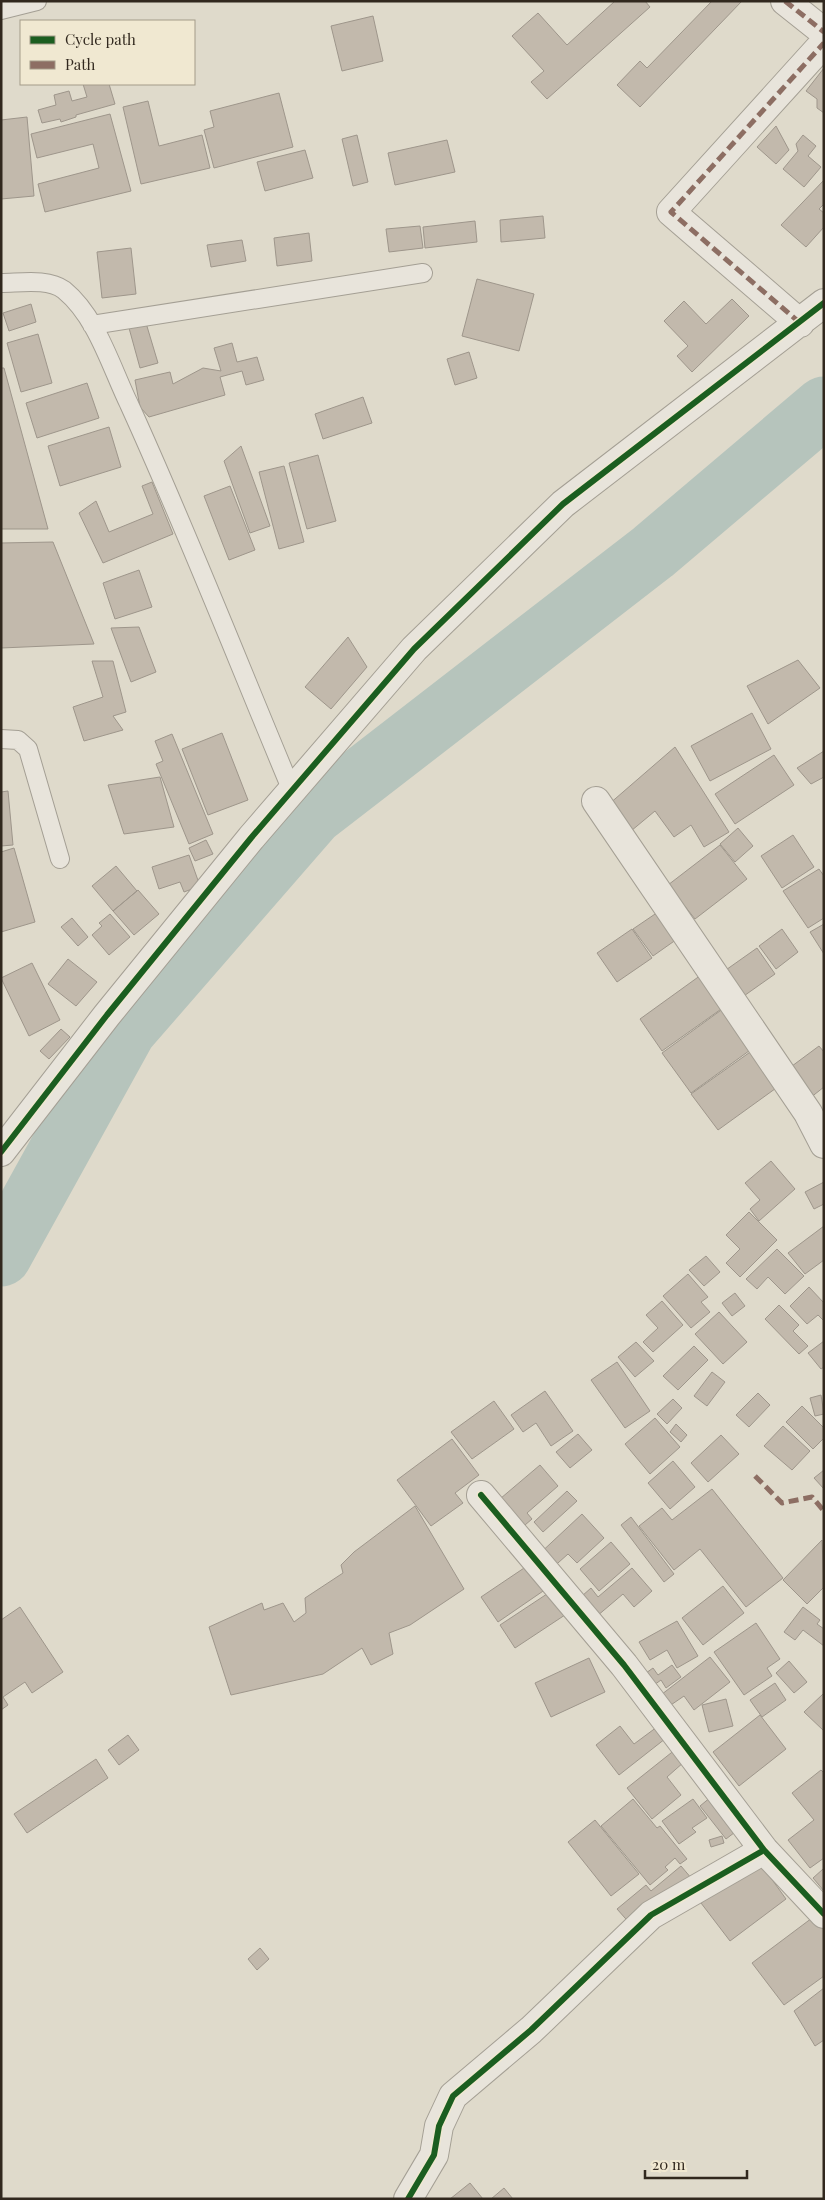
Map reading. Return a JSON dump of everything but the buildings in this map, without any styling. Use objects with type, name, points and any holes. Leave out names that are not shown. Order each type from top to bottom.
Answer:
[{"type":"street","points":[[785,1],[824,32]]},
{"type":"street","points":[[800,324],[671,212],[824,43]]},
{"type":"street","points":[[1,1152],[107,1015],[292,791],[414,649],[563,504],[800,324],[824,303]]},
{"type":"street","points":[[596,800],[808,1113],[824,1144]]},
{"type":"street","points":[[481,1495],[624,1665],[764,1850],[824,1914]]},
{"type":"street","points":[[408,2199],[434,2155],[439,2126],[453,2096],[531,2030],[651,1915],[764,1850]]},
{"type":"lane","points":[[1,10],[37,1]]},
{"type":"lane","points":[[92,324],[423,273]]},
{"type":"lane","points":[[1,283],[50,283],[62,288],[92,324],[155,461],[292,791]]},
{"type":"lane","points":[[1,739],[18,740],[28,749],[60,859]]},
{"type":"waterway","points":[[1,1256],[126,1030],[313,815],[653,552],[824,407]]},
{"type":"marked path","points":[[785,1],[824,32]]},
{"type":"marked path","points":[[800,323],[671,212],[824,43]]},
{"type":"marked path","points":[[755,1476],[782,1503],[812,1497],[824,1511]]},
{"type":"cycle path","points":[[1,1152],[107,1015],[251,838],[414,649],[563,504],[824,303]]},
{"type":"cycle path","points":[[481,1495],[624,1665],[764,1850],[824,1914]]},
{"type":"cycle path","points":[[408,2199],[434,2155],[439,2126],[453,2096],[531,2030],[651,1915],[764,1850]]}]
